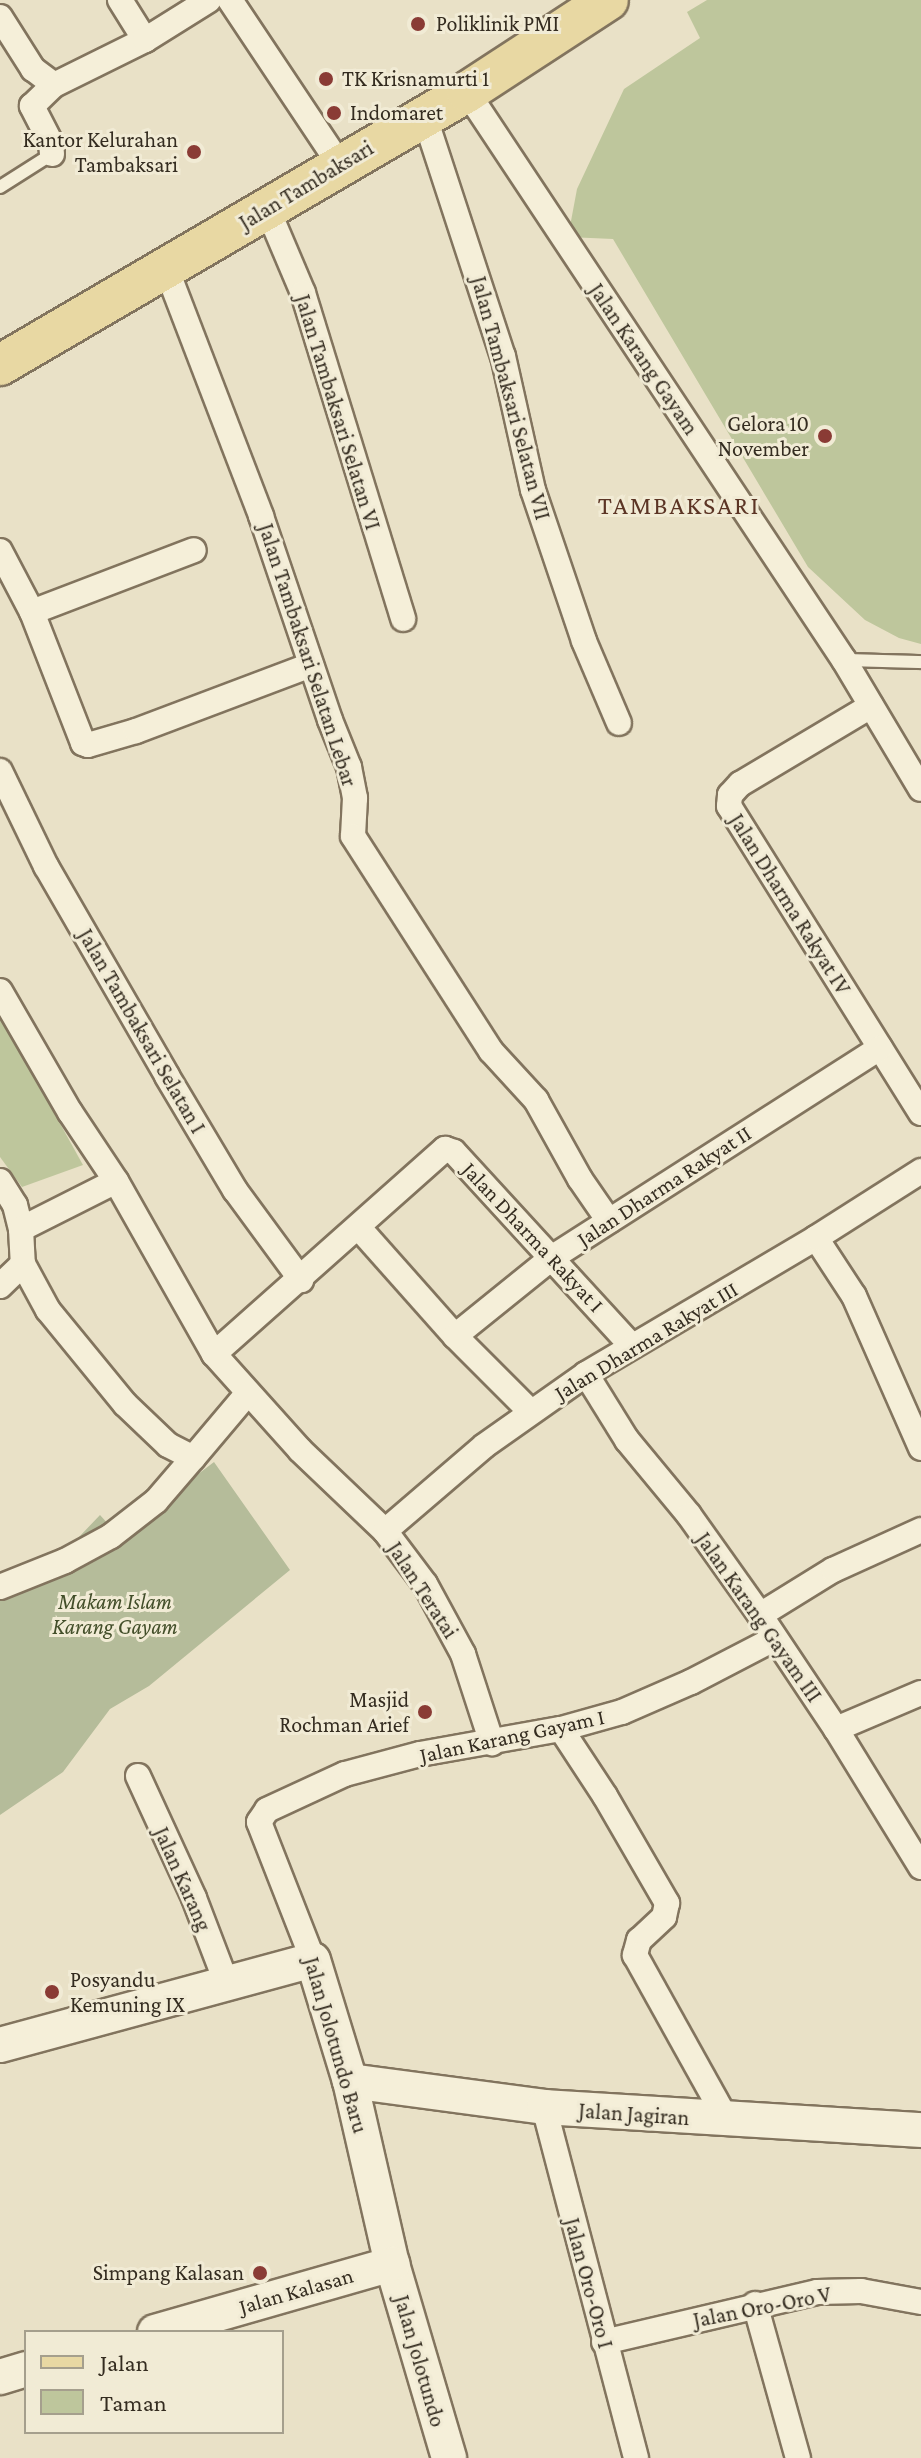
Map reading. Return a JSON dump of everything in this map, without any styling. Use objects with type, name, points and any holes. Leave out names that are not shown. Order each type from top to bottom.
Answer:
[{"type":"main road","name":"Jalan Tambaksari","points":[[0,365],[467,92],[608,0]]},
{"type":"street","points":[[120,0],[145,40]]},
{"type":"street","points":[[52,154],[51,143],[32,109],[54,85],[145,40],[209,0]]},
{"type":"street","points":[[230,0],[340,165]]},
{"type":"street","points":[[0,17],[33,69],[54,85]]},
{"type":"street","name":"Jalan Karang Gayam","points":[[467,92],[844,660],[921,789]]},
{"type":"street","name":"Jalan Tambaksari Selatan VII","points":[[424,115],[503,356],[533,490],[584,641],[619,723]]},
{"type":"street","name":"Jalan Tambaksari Selatan VI","points":[[267,208],[303,293],[403,619]]},
{"type":"street","name":"Jalan Tambaksari Selatan Lebar","points":[[166,268],[261,516],[354,784],[353,836],[491,1051],[536,1100],[580,1179],[609,1221]]},
{"type":"street","points":[[32,612],[194,550]]},
{"type":"street","points":[[0,551],[32,612],[83,743],[136,731],[311,665]]},
{"type":"street","name":"Jalan Dharma Rakyat IV","points":[[871,706],[740,784],[728,799],[733,813],[921,1113]]},
{"type":"street","name":"Jalan Tambaksari Selatan I","points":[[0,771],[46,866],[167,1076],[235,1190],[301,1280]]},
{"type":"street","name":"Jalan Teratai","points":[[0,991],[70,1112],[116,1181],[214,1354],[247,1394],[385,1531],[425,1584],[463,1654],[492,1743]]},
{"type":"street","name":"Jalan Dharma Rakyat II","points":[[455,1336],[553,1257],[880,1048]]},
{"type":"street","name":"Jalan Dharma Rakyat I","points":[[214,1354],[301,1280],[442,1151],[450,1149],[632,1346]]},
{"type":"street","name":"Jalan Dharma Rakyat III","points":[[385,1531],[484,1446],[586,1374],[816,1238],[921,1171]]},
{"type":"street","points":[[0,1181],[15,1205],[21,1229],[23,1264],[48,1310],[125,1404],[168,1445],[193,1458]]},
{"type":"street","points":[[21,1229],[116,1181]]},
{"type":"street","points":[[359,1228],[455,1336],[531,1412]]},
{"type":"street","points":[[816,1238],[854,1296],[921,1448]]},
{"type":"street","points":[[0,1286],[23,1264]]},
{"type":"street","name":"Jalan Karang Gayam III","points":[[586,1374],[627,1440],[689,1515],[760,1615],[836,1729],[921,1867]]},
{"type":"street","points":[[0,1587],[65,1561],[111,1536],[156,1501],[247,1394]]},
{"type":"street","points":[[760,1615],[833,1570],[921,1530]]},
{"type":"street","name":"Jalan Karang Gayam I","points":[[263,1831],[259,1818],[267,1810],[345,1774],[420,1754],[561,1729],[622,1712],[662,1696],[774,1639]]},
{"type":"street","points":[[836,1729],[921,1693]]},
{"type":"street","points":[[561,1729],[605,1796],[667,1903],[664,1917],[639,1940],[635,1955],[727,2120]]},
{"type":"street","name":"Jalan Karang","points":[[138,1776],[194,1898],[226,1982]]},
{"type":"street","name":"Jalan Jolotundo Baru","points":[[263,1831],[313,1960],[350,2081],[392,2264]]},
{"type":"street","points":[[0,2045],[313,1960]]},
{"type":"street","name":"Jalan Jagiran","points":[[350,2081],[544,2107],[921,2130]]},
{"type":"street","name":"Jalan Oro-Oro I","points":[[544,2107],[636,2458]]},
{"type":"street","name":"Jalan Kalasan","points":[[162,2330],[392,2264]]},
{"type":"street","name":"Jalan Jolotundo","points":[[392,2264],[449,2458]]},
{"type":"street","name":"Jalan Oro-Oro V","points":[[604,2342],[755,2304],[838,2291],[887,2294],[921,2302]]},
{"type":"street","points":[[755,2304],[798,2458]]},
{"type":"street","points":[[0,2377],[24,2370]]},
{"type":"lane","points":[[0,187],[52,154]]},
{"type":"lane","points":[[844,660],[921,662]]},
{"type":"green space","name":"Gelora 10 November","points":[[707,0],[921,0],[921,644],[899,638],[865,620],[808,567],[613,239],[568,237],[577,189],[624,89],[700,38],[687,12]]},
{"type":"green space","points":[[0,1015],[83,1165],[22,1187],[0,1157]]},
{"type":"green space","name":"Makam Islam Karang Gayam","points":[[214,1462],[290,1570],[149,1686],[110,1709],[63,1772],[0,1815],[0,1589],[35,1583],[100,1515],[118,1535]]},
{"type":"place","name":"Poliklinik PMI","points":[[418,24]]},
{"type":"place","name":"TK Krisnamurti 1","points":[[326,79]]},
{"type":"place","name":"Indomaret","points":[[334,113]]},
{"type":"place","name":"Kantor Kelurahan Tambaksari","points":[[194,152]]},
{"type":"place","name":"Gelora 10 November","points":[[825,436]]},
{"type":"place","name":"Masjid Rochman Arief","points":[[425,1712]]},
{"type":"place","name":"Posyandu Kemuning IX","points":[[52,1992]]},
{"type":"place","name":"Simpang Kalasan","points":[[260,2273]]},
{"type":"district","name":"TAMBAKSARI","points":[[679,506]]}]
